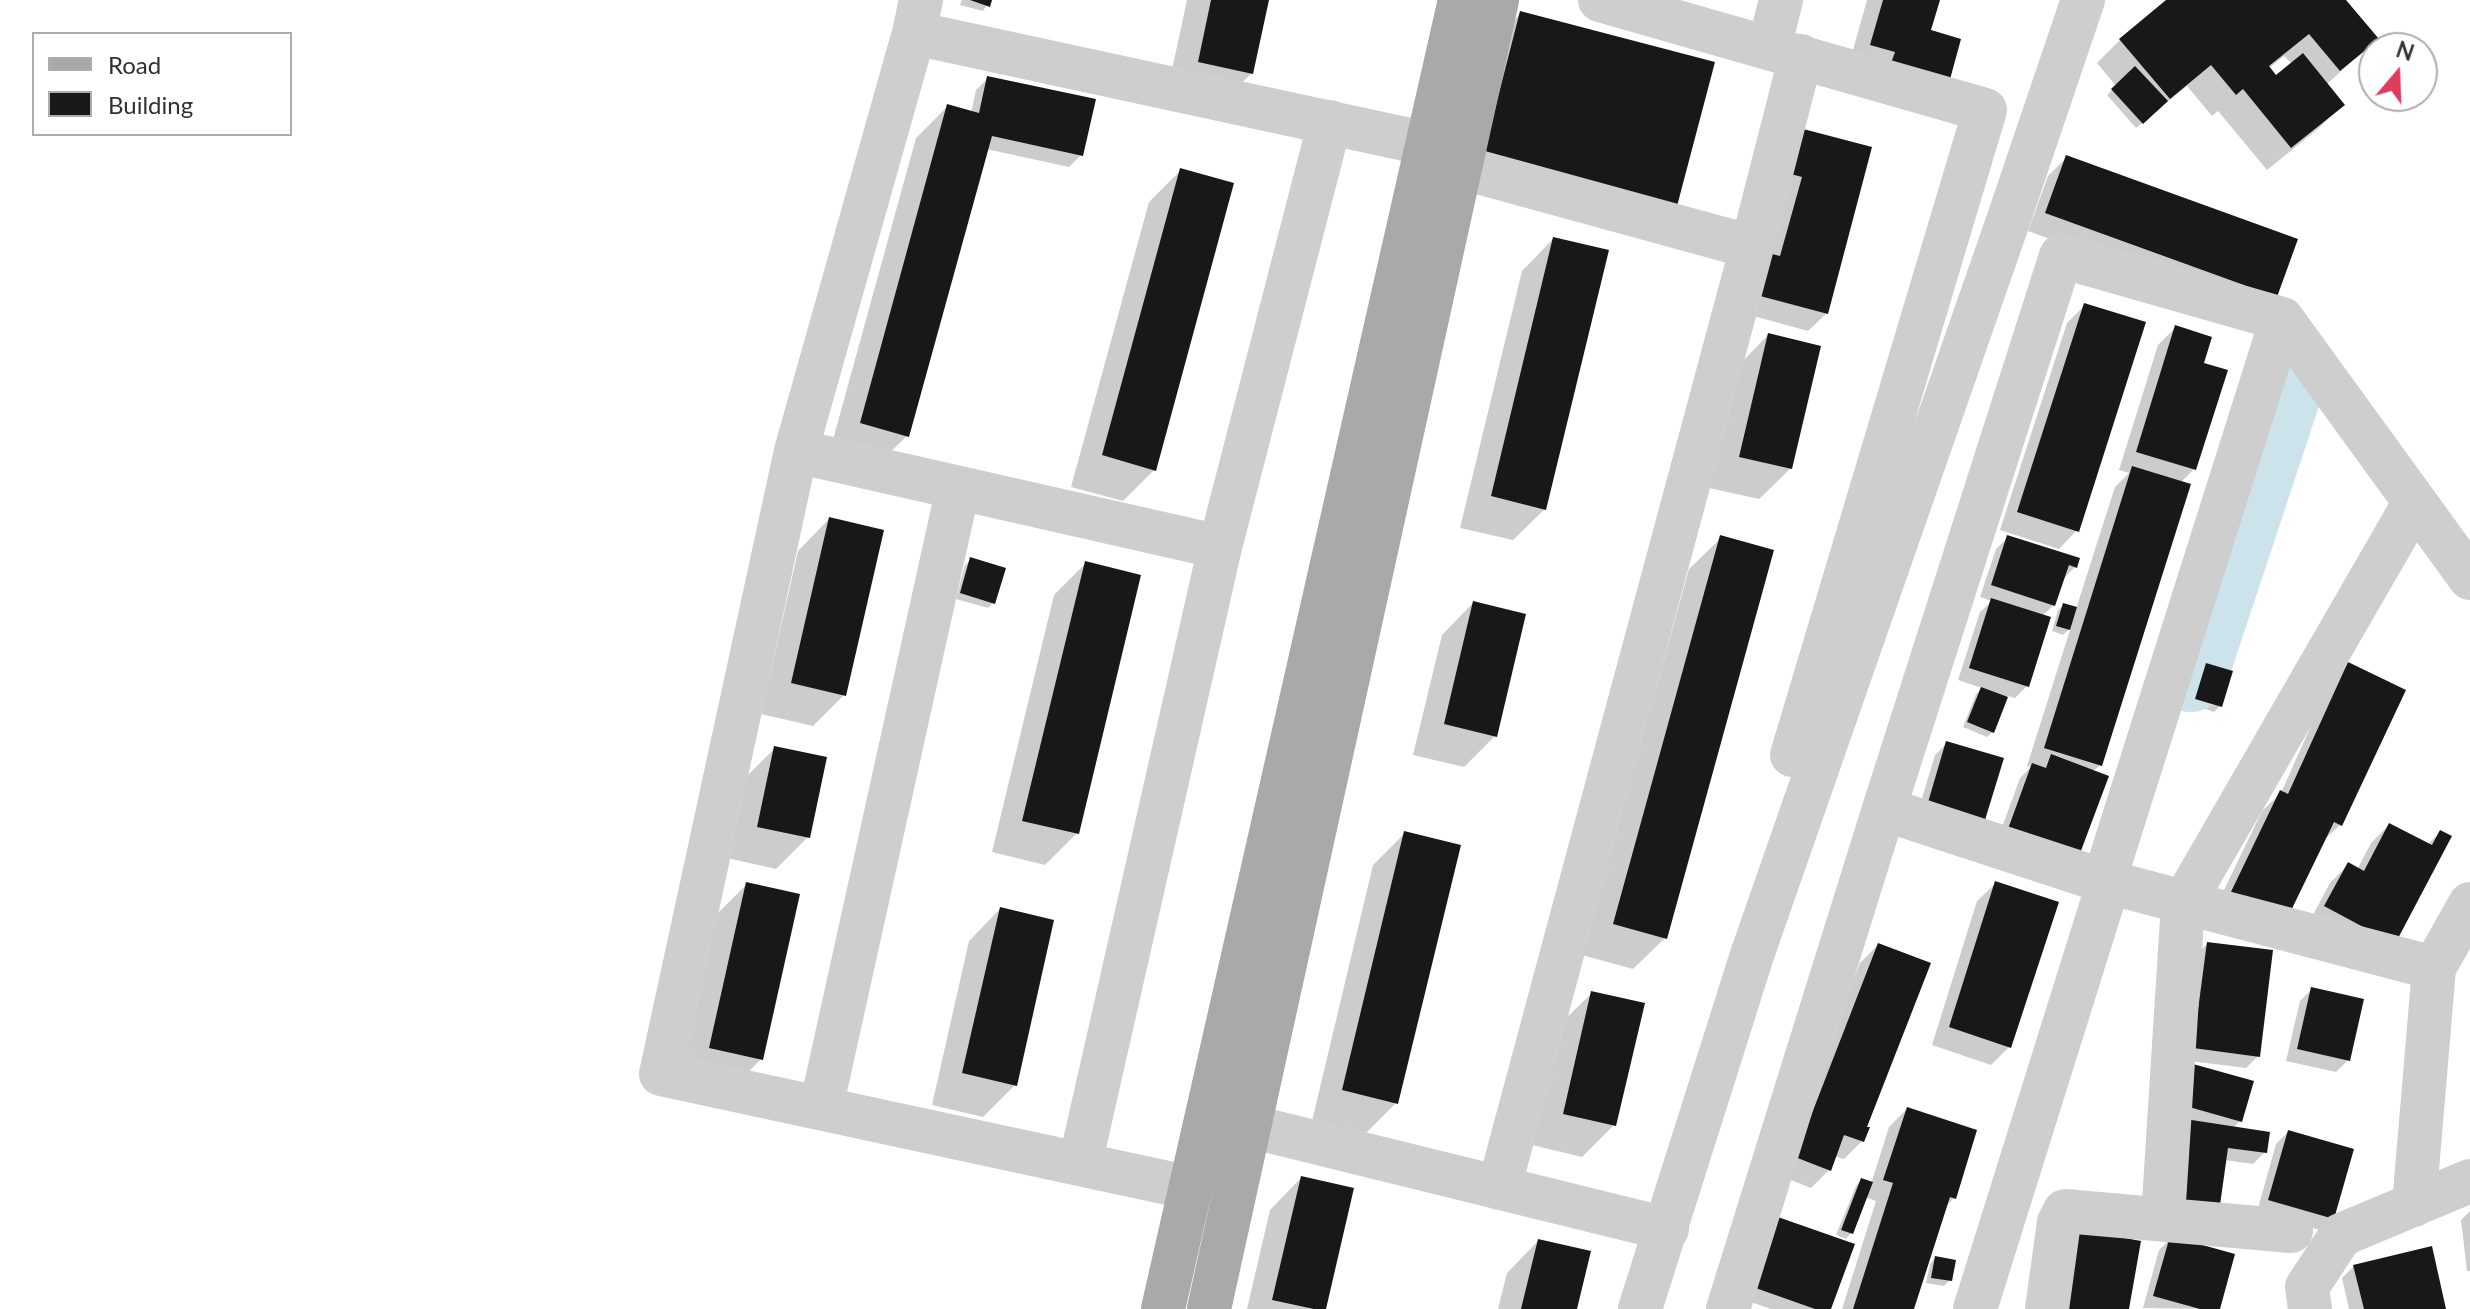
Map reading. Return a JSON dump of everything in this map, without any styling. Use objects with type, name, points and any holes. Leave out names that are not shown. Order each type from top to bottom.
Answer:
[{"type":"main road","points":[[1209,1309],[1249,1126],[1444,155],[1460,0]]},
{"type":"main road","points":[[1163,1309],[1444,155],[1497,0]]},
{"type":"street","points":[[1600,0],[1985,110],[1762,856],[1752,955]]},
{"type":"street","points":[[1499,1188],[1752,247],[1785,52],[1781,0]]},
{"type":"street","points":[[1640,1309],[1752,955],[2083,0]]},
{"type":"street","points":[[1191,1188],[661,1074],[796,451],[918,16],[1330,122],[1752,247]]},
{"type":"street","points":[[1080,1164],[1220,547],[1330,122]]},
{"type":"street","points":[[1728,1309],[2061,256],[2282,319],[2470,578]]},
{"type":"street","points":[[1975,1309],[2105,894],[2104,881],[2282,319]]},
{"type":"street","points":[[796,451],[1220,547]]},
{"type":"street","points":[[821,1108],[958,488]]},
{"type":"street","points":[[2163,1218],[2183,904],[2415,502]]},
{"type":"street","points":[[1884,809],[2183,904],[2434,968]]},
{"type":"street","points":[[2414,1205],[2434,968],[2470,904]]},
{"type":"street","points":[[1249,1126],[1667,1229]]},
{"type":"street","points":[[2047,1309],[2059,1222],[2065,1211],[2341,1235],[2470,1181]]},
{"type":"street","points":[[2284,1309],[2291,1231]]},
{"type":"street","points":[[2310,1309],[2307,1287],[2341,1235]]},
{"type":"building","points":[[970,0],[992,0],[990,7]]},
{"type":"building","points":[[1211,0],[1269,0],[1253,74],[1198,62]]},
{"type":"building","points":[[1883,0],[1940,0],[1931,30],[1961,39],[1949,83],[1890,66],[1895,52],[1870,45]]},
{"type":"building","points":[[2166,0],[2346,0],[2373,32],[2358,32],[2358,56],[2340,71],[2309,34],[2269,66],[2276,75],[2303,53],[2345,105],[2291,148],[2243,89],[2236,95],[2211,65],[2170,99],[2119,39]]},
{"type":"building","points":[[1520,11],[1715,62],[1676,210],[1482,160]]},
{"type":"building","points":[[2135,66],[2168,101],[2143,124],[2111,89]]},
{"type":"building","points":[[987,76],[1096,99],[1083,156],[992,136],[909,437],[860,423],[947,104],[979,113]]},
{"type":"building","points":[[1788,125],[1872,147],[1828,314],[1745,292],[1756,250],[1780,256],[1802,177],[1776,170]]},
{"type":"building","points":[[2066,155],[2298,239],[2277,297],[2045,213]]},
{"type":"building","points":[[1180,168],[1234,183],[1156,471],[1102,455]]},
{"type":"building","points":[[1553,237],[1609,250],[1546,510],[1491,496]]},
{"type":"building","points":[[2084,303],[2146,322],[2079,532],[2017,512]]},
{"type":"building","points":[[2175,325],[2212,337],[2204,363],[2228,370],[2196,470],[2136,452]]},
{"type":"building","points":[[1768,333],[1821,346],[1792,469],[1739,457]]},
{"type":"building","points":[[2132,466],[2191,484],[2102,766],[2044,748]]},
{"type":"building","points":[[829,517],[884,530],[846,696],[791,683]]},
{"type":"building","points":[[1720,535],[1774,550],[1667,939],[1613,924]]},
{"type":"building","points":[[2007,535],[2080,558],[2077,568],[2069,565],[2055,606],[1991,585]]},
{"type":"building","points":[[970,557],[1006,568],[995,604],[960,593]]},
{"type":"building","points":[[1085,561],[1141,575],[1079,834],[1022,821]]},
{"type":"building","points":[[1991,598],[2051,617],[2029,687],[1969,668]]},
{"type":"building","points":[[1473,601],[1526,614],[1497,737],[1444,724]]},
{"type":"building","points":[[2063,603],[2077,607],[2070,630],[2056,626]]},
{"type":"building","points":[[2348,662],[2406,690],[2342,826],[2334,822],[2285,923],[2229,896],[2280,790],[2288,794]]},
{"type":"building","points":[[2206,663],[2233,671],[2222,707],[2195,699]]},
{"type":"building","points":[[1981,687],[2008,697],[1994,733],[1967,722]]},
{"type":"building","points":[[1946,741],[2004,758],[1981,833],[1924,816]]},
{"type":"building","points":[[774,746],[827,757],[810,838],[757,827]]},
{"type":"building","points":[[2051,754],[2109,776],[2079,856],[2008,829],[2032,763],[2046,768]]},
{"type":"building","points":[[2389,823],[2432,845],[2440,830],[2452,836],[2395,944],[2324,906],[2348,862],[2364,871]]},
{"type":"building","points":[[1404,831],[1461,845],[1398,1104],[1342,1090]]},
{"type":"building","points":[[1995,881],[2059,902],[2011,1048],[1949,1027]]},
{"type":"building","points":[[746,882],[800,894],[763,1060],[709,1048]]},
{"type":"building","points":[[1000,907],[1054,920],[1017,1086],[962,1073]]},
{"type":"building","points":[[2207,942],[2273,950],[2260,1057],[2193,1048]]},
{"type":"building","points":[[1878,943],[1931,963],[1867,1127],[1870,1127],[1864,1142],[1844,1135],[1831,1171],[1795,1157]]},
{"type":"building","points":[[2311,987],[2364,999],[2350,1061],[2297,1049]]},
{"type":"building","points":[[1591,991],[1645,1003],[1616,1126],[1563,1114]]},
{"type":"building","points":[[2193,1064],[2254,1081],[2242,1122],[2182,1105]]},
{"type":"building","points":[[1907,1107],[1977,1130],[1956,1199],[1950,1197],[1914,1309],[1853,1309],[1893,1183],[1883,1180]]},
{"type":"building","points":[[2185,1119],[2270,1132],[2267,1153],[2228,1148],[2220,1205],[2173,1198]]},
{"type":"building","points":[[2288,1130],[2354,1149],[2334,1219],[2268,1200]]},
{"type":"building","points":[[1301,1176],[1354,1188],[1326,1309],[1272,1300]]},
{"type":"building","points":[[1861,1178],[1873,1182],[1853,1234],[1841,1230]]},
{"type":"building","points":[[1775,1216],[1855,1244],[1831,1309],[1815,1309],[1750,1286]]},
{"type":"building","points":[[2077,1229],[2141,1241],[2129,1309],[2063,1309]]},
{"type":"building","points":[[2170,1236],[2235,1254],[2220,1309],[2200,1309],[2153,1296]]},
{"type":"building","points":[[1538,1239],[1591,1251],[1577,1309],[1521,1309]]},
{"type":"building","points":[[2432,1246],[2446,1309],[2364,1309],[2353,1265]]},
{"type":"building","points":[[1935,1256],[1956,1260],[1952,1281],[1931,1278]]},
{"type":"waterway","points":[[2191,675],[2285,391]]}]
